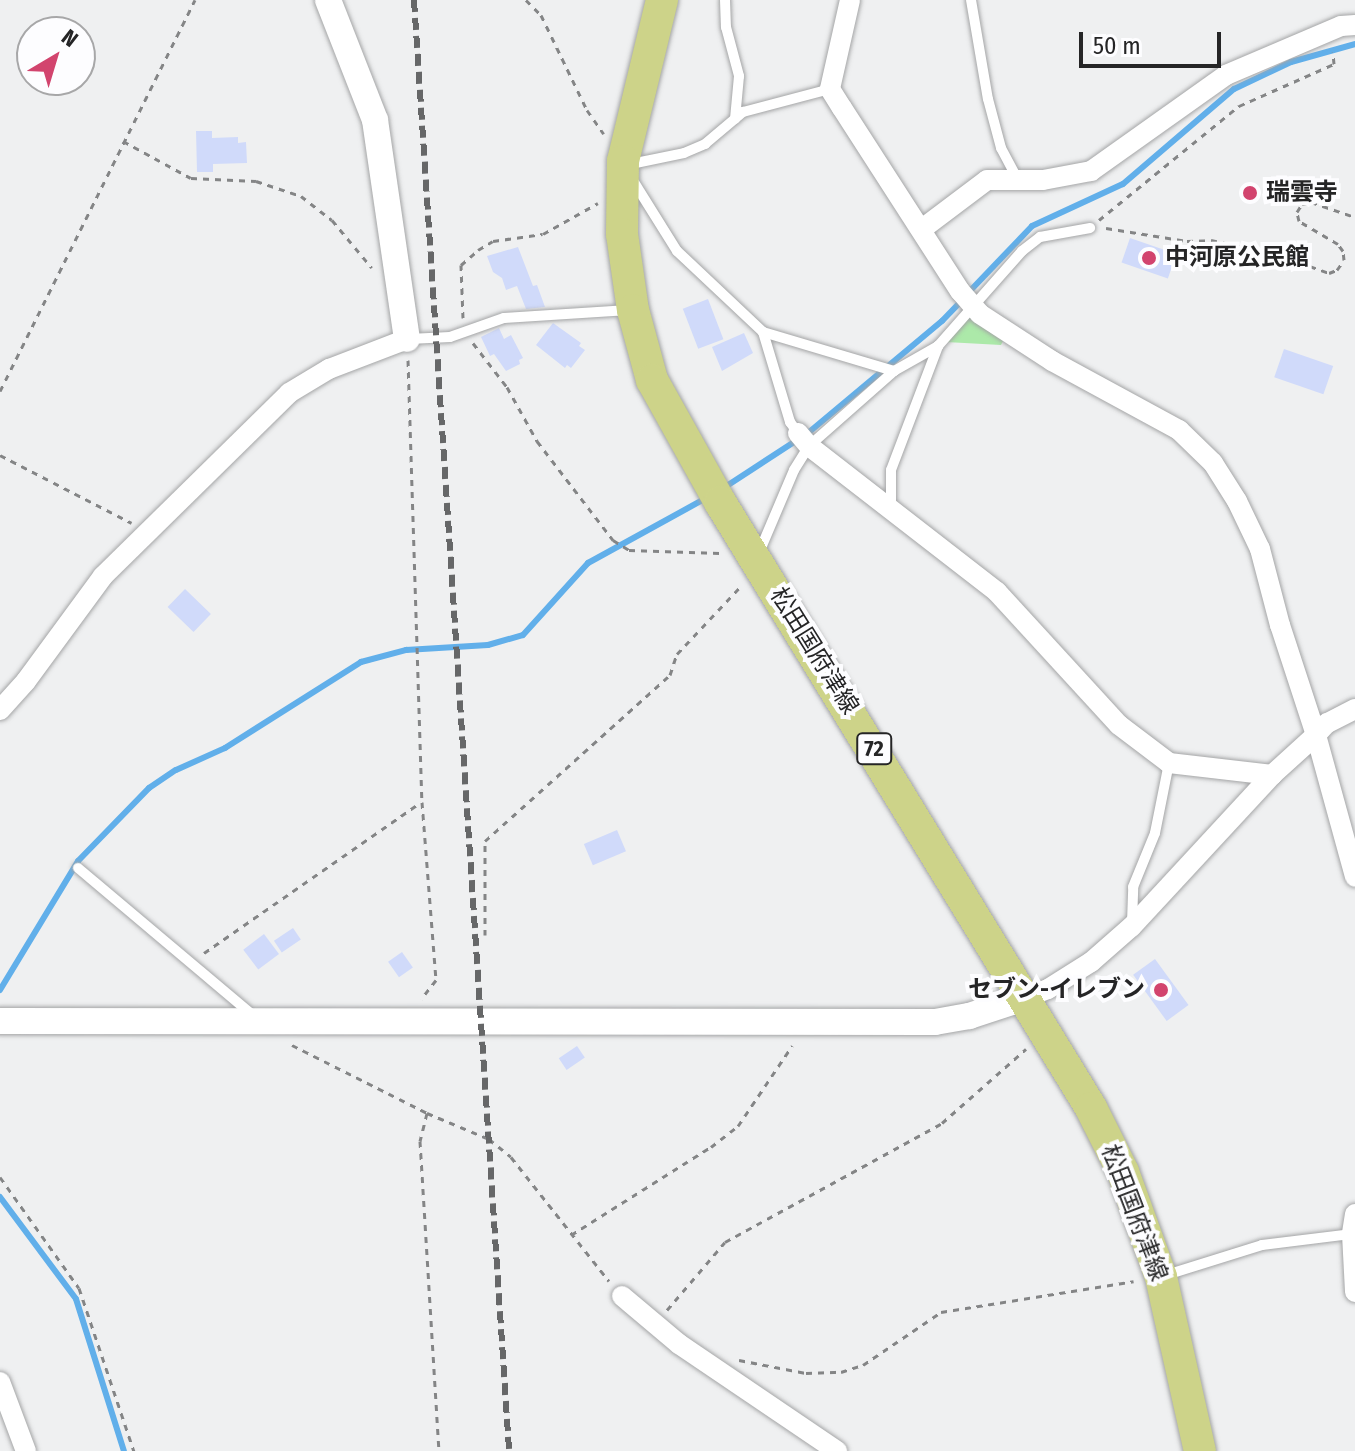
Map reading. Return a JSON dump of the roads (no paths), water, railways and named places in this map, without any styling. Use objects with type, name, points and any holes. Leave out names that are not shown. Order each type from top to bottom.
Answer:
[{"type":"main road","name":"松田国府津線","points":[[662,0],[623,172],[622,234],[633,310],[652,380],[716,494],[1091,1108],[1123,1172],[1161,1277],[1200,1451]]},
{"type":"street","points":[[0,710],[26,681],[103,576],[289,393],[329,369],[407,339],[375,120],[328,0]]},
{"type":"street","points":[[850,0],[830,89],[960,291],[974,308],[1052,361],[1179,430],[1213,463],[1237,501],[1260,549],[1355,877]]},
{"type":"street","points":[[922,229],[987,180],[1065,178],[1091,171],[1226,75],[1341,26],[1355,25]]},
{"type":"street","points":[[804,440],[997,592],[1119,725],[1169,763],[1272,775]]},
{"type":"street","points":[[0,1021],[809,1023],[935,1022],[969,1016],[1048,989],[1091,962],[1131,927],[1272,775],[1327,723],[1355,709]]},
{"type":"street","points":[[1354,1221],[1355,1292]]},
{"type":"street","points":[[622,1296],[655,1325],[837,1451]]},
{"type":"street","points":[[0,1382],[26,1451]]},
{"type":"lane","points":[[725,0],[726,27],[739,76],[735,119]]},
{"type":"lane","points":[[971,0],[988,99],[1001,148],[1017,178]]},
{"type":"lane","points":[[830,89],[765,103],[735,119],[705,144],[623,172],[677,251],[763,332],[894,371]]},
{"type":"lane","points":[[756,560],[804,440],[894,371],[938,346],[1022,251],[1040,237],[1090,228]]},
{"type":"lane","points":[[407,339],[450,337],[504,318],[633,310]]},
{"type":"lane","points":[[763,332],[790,422],[804,440]]},
{"type":"lane","points":[[891,507],[891,470],[938,346]]},
{"type":"lane","points":[[1131,927],[1133,887],[1155,833],[1169,763]]},
{"type":"lane","points":[[78,868],[259,1020]]},
{"type":"lane","points":[[1161,1277],[1262,1245],[1354,1221]]},
{"type":"waterway","points":[[969,292],[1032,226],[1123,184],[1234,89],[1291,62],[1355,44]]},
{"type":"waterway","points":[[722,489],[808,433],[942,321],[961,301]]},
{"type":"waterway","points":[[0,990],[78,861],[149,788],[176,770],[225,748],[361,662],[406,650],[488,645],[523,635],[588,563],[706,498]]},
{"type":"waterway","points":[[0,1197],[76,1299],[124,1451]]},
{"type":"railway","points":[[414,0],[509,1451]]},
{"type":"place","name":"瑞雲寺","points":[[1250,193]]},
{"type":"place","name":"中河原公民館","points":[[1149,258]]},
{"type":"place","name":"セブン-イレブン","points":[[1161,990]]}]
